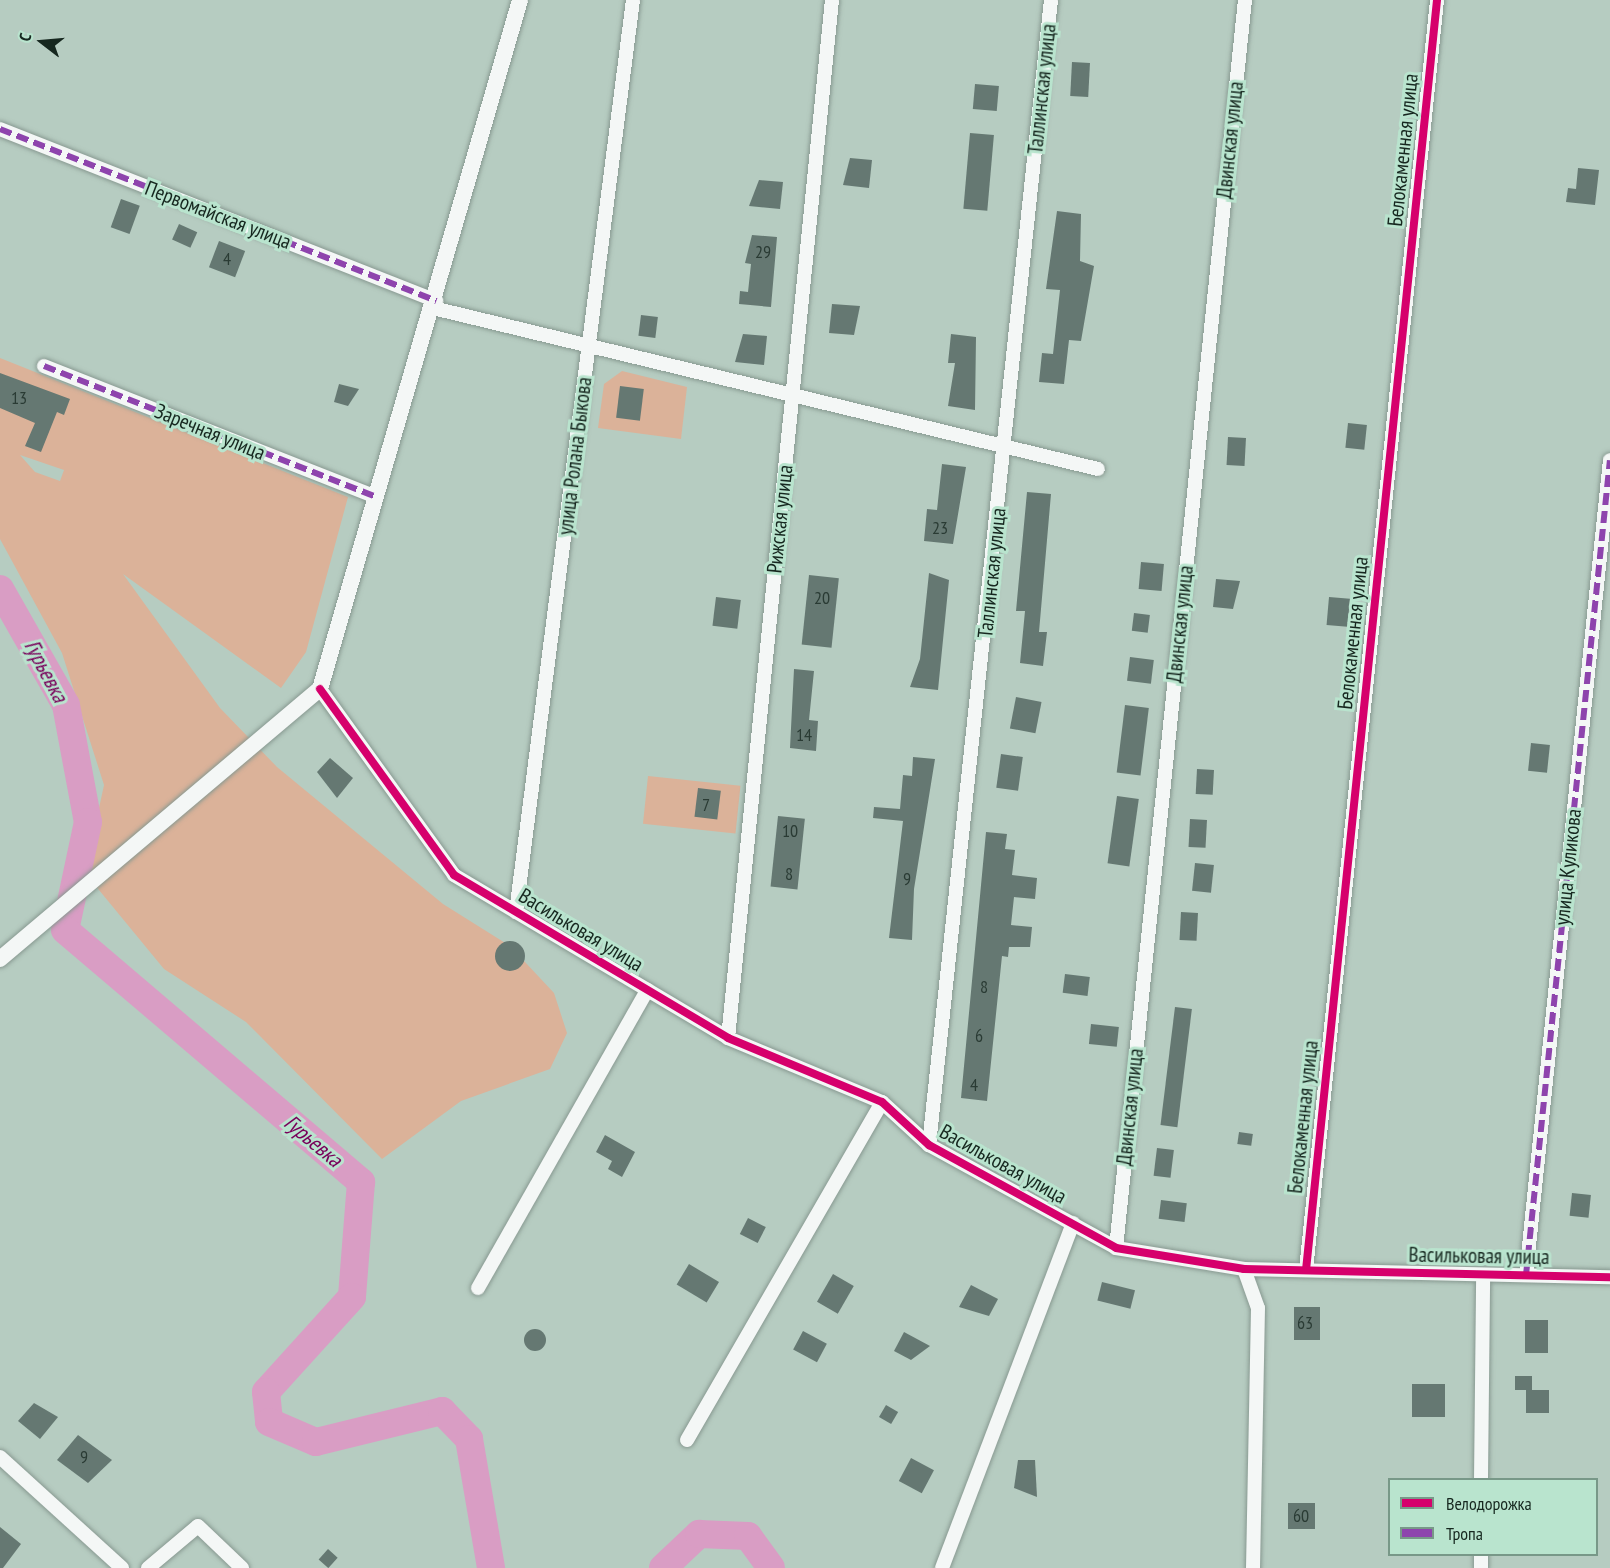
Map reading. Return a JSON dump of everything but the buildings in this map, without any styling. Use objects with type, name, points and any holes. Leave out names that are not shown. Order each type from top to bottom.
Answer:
[{"type":"street","points":[[0,959],[45,925],[320,689],[435,304],[520,0]]},
{"type":"street","name":"улица Ролана Быкова","points":[[516,912],[633,0]]},
{"type":"street","name":"Рижская улица","points":[[728,1038],[832,0]]},
{"type":"street","name":"Таллинская улица","points":[[929,1145],[1051,0]]},
{"type":"street","name":"Двинская улица","points":[[1116,1248],[1245,0]]},
{"type":"street","name":"Белокаменная улица","points":[[1306,1270],[1437,0]]},
{"type":"street","name":"Первомайская улица","points":[[0,129],[435,304],[589,347],[792,398],[1098,469]]},
{"type":"street","name":"Заречная улица","points":[[44,366],[376,497]]},
{"type":"street","name":"улица Куликова","points":[[1526,1275],[1610,460]]},
{"type":"street","name":"Васильковая улица","points":[[320,689],[454,874],[728,1038],[882,1102],[929,1145],[1116,1248],[1244,1269],[1610,1277]]},
{"type":"street","points":[[478,1288],[647,990]]},
{"type":"street","points":[[687,1440],[882,1102]]},
{"type":"street","points":[[942,1568],[1073,1223]]},
{"type":"street","points":[[1244,1269],[1258,1308],[1253,1568]]},
{"type":"street","points":[[1481,1478],[1483,1277]]},
{"type":"street","points":[[0,1457],[122,1568]]},
{"type":"street","points":[[148,1568],[198,1526],[242,1568]]},
{"type":"shaded area","points":[[0,358],[348,497],[306,652],[281,688],[123,574],[220,708],[277,767],[443,904],[510,946],[554,993],[567,1033],[550,1069],[461,1101],[382,1159],[246,1022],[164,969],[85,873],[104,785],[62,653],[0,539]],"holes":[[[20,455],[64,470],[60,481],[35,472]]]},
{"type":"shaded area","points":[[622,371],[687,387],[681,439],[598,428],[604,384]]},
{"type":"shaded area","points":[[648,776],[740,786],[735,833],[643,824]]},
{"type":"waterway","name":"Гурьевка","points":[[0,589],[66,705],[88,822],[65,930],[361,1182],[352,1297],[266,1392],[269,1422],[316,1442],[442,1411],[469,1439],[491,1568]]},
{"type":"waterway","name":"Гурьевка","points":[[663,1568],[699,1534],[748,1536],[771,1568]]},
{"type":"marked path","points":[[0,129],[436,301]]},
{"type":"marked path","points":[[44,366],[376,497]]},
{"type":"marked path","points":[[1526,1275],[1610,460]]},
{"type":"cycle path","points":[[1306,1270],[1437,0]]},
{"type":"cycle path","points":[[320,689],[454,875],[728,1038],[882,1102],[929,1145],[1116,1248],[1244,1269],[1610,1277]]}]
